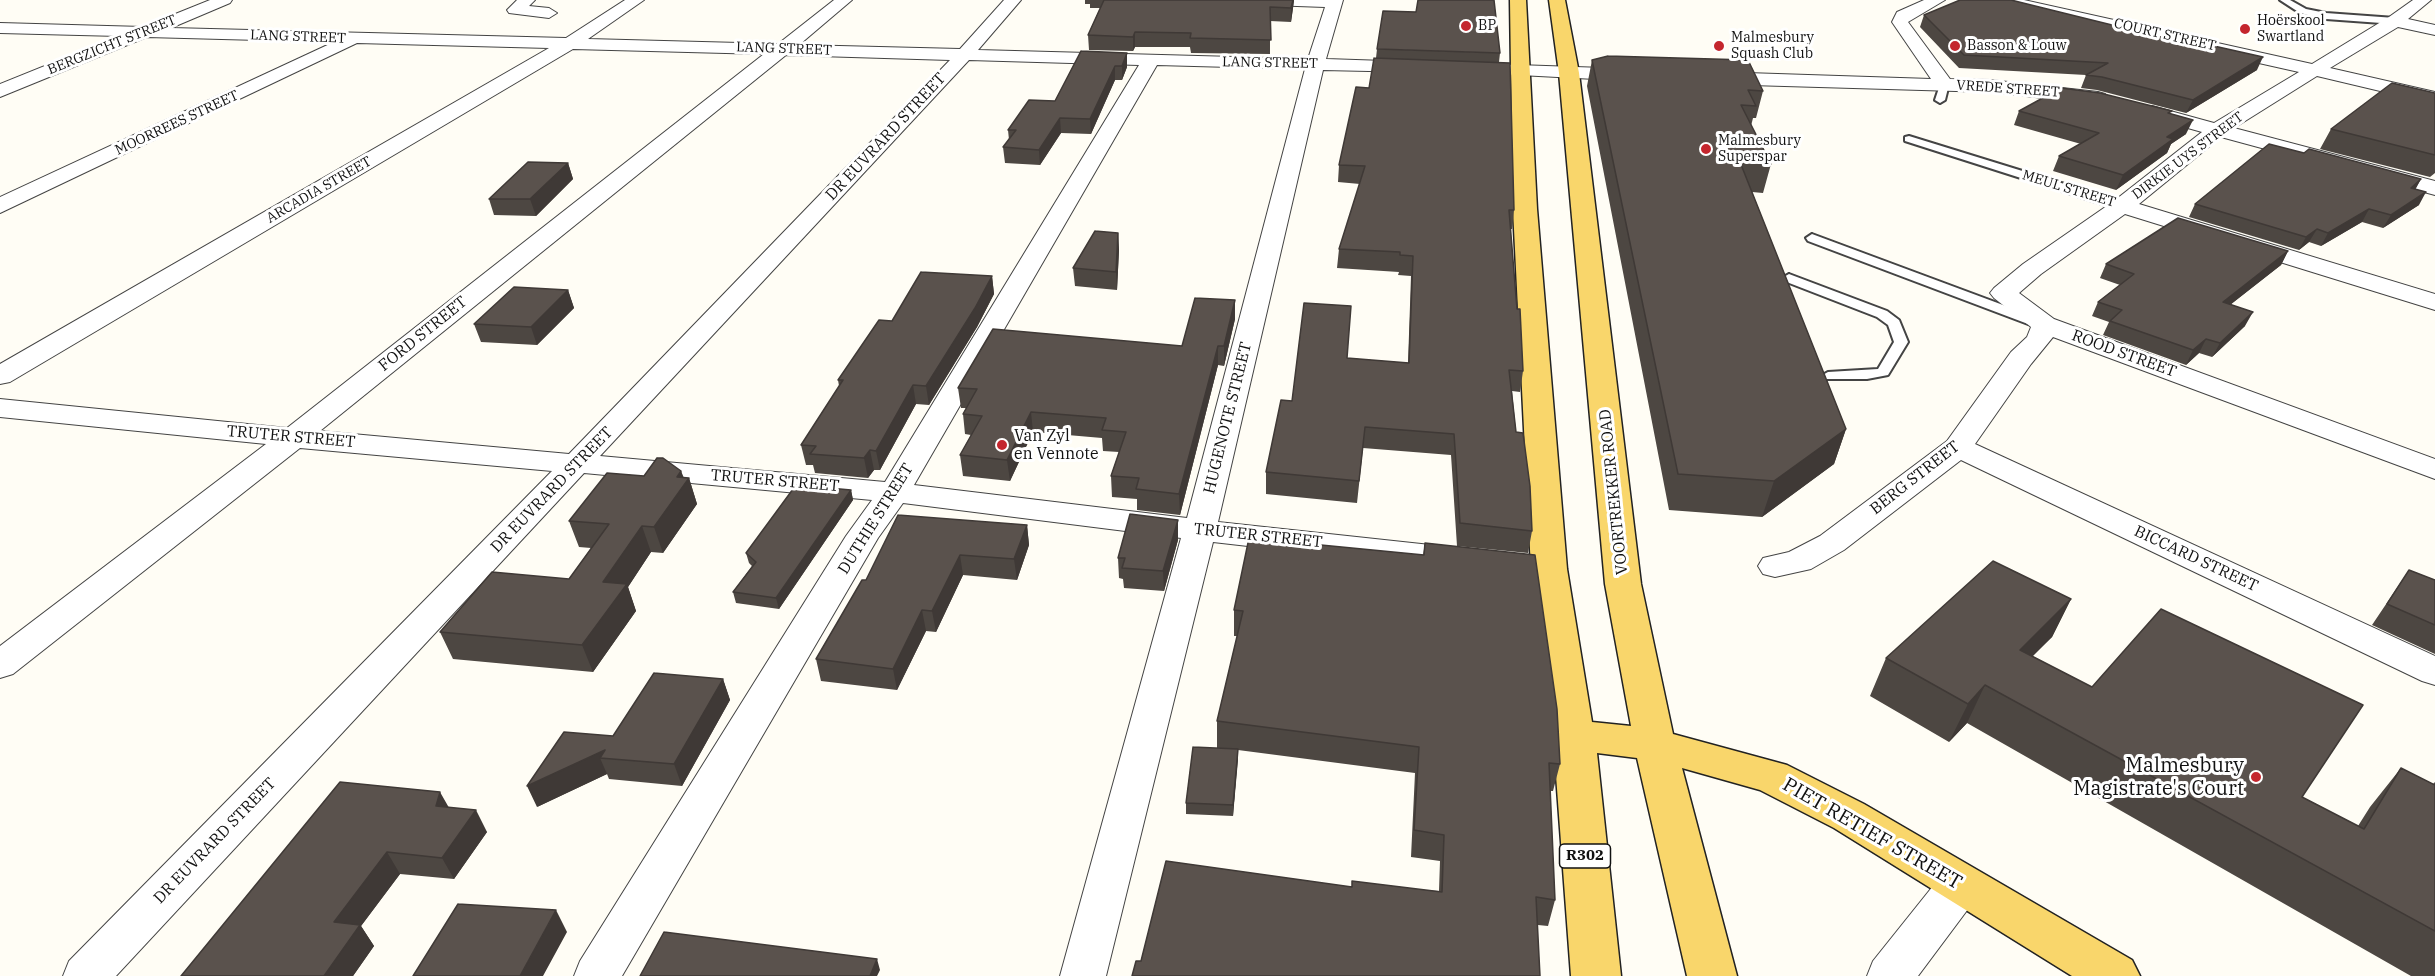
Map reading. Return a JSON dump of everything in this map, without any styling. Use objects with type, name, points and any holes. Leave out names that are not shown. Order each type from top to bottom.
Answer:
[{"type":"main road","points":[[1518,0],[1525,208],[1532,567],[1574,735]]},
{"type":"main road","name":"VOORTREKKER ROAD","points":[[1557,0],[1569,73],[1623,584],[1655,745],[1712,976]]},
{"type":"main road","name":"PIET RETIEF STREET","points":[[1574,735],[1655,745],[1772,777],[1849,816],[2115,976]]},
{"type":"main road","name":"R302","points":[[1574,735],[1596,976]]},
{"type":"street","name":"BERGZICHT STREET","points":[[0,91],[224,0]]},
{"type":"street","points":[[527,0],[515,10],[549,13]]},
{"type":"street","name":"ARCADIA STREET","points":[[0,376],[569,44],[636,0]]},
{"type":"street","name":"FORD STREET","points":[[0,664],[293,438],[844,0]]},
{"type":"street","name":"DR EUVRARD STREET","points":[[86,976],[578,462],[964,55],[1013,0]]},
{"type":"street","points":[[1269,0],[1335,2]]},
{"type":"street","points":[[1937,0],[1903,15],[1900,22],[1942,92]]},
{"type":"street","name":"COURT STREET","points":[[2000,0],[2435,98]]},
{"type":"street","name":"DIRKIE UYS STREET","points":[[2045,325],[2003,293],[2032,269],[2122,206],[2218,129],[2395,21],[2423,0]]},
{"type":"street","name":"HUGENOTE STREET","points":[[1083,976],[1200,530],[1315,64],[1335,2]]},
{"type":"street","points":[[2395,21],[2435,30]]},
{"type":"street","name":"LANG STREET","points":[[0,28],[1435,68]]},
{"type":"street","name":"MOORREES STREET","points":[[0,206],[354,39]]},
{"type":"street","name":"DUTHIE STREET","points":[[597,976],[857,546],[894,492],[1151,60]]},
{"type":"street","points":[[1471,69],[1650,75]]},
{"type":"street","name":"VREDE STREET","points":[[1697,77],[1757,84],[1942,92],[2053,91],[2124,105],[2435,188]]},
{"type":"street","name":"MEUL STREET","points":[[2122,206],[2435,302]]},
{"type":"street","name":"BERG STREET","points":[[1774,566],[1799,561],[1832,543],[1958,447],[2021,358],[2038,340],[2045,325]]},
{"type":"street","name":"ROOD STREET","points":[[2045,325],[2435,470]]},
{"type":"street","name":"TRUTER STREET","points":[[0,408],[293,438],[894,492],[1200,530],[1479,561]]},
{"type":"street","name":"BICCARD STREET","points":[[1958,447],[2435,672]]},
{"type":"street","points":[[1890,976],[1961,884]]},
{"type":"lane","points":[[2284,0],[2303,10],[2326,16],[2395,21]]},
{"type":"lane","name":"MEUL STREET","points":[[1909,139],[2122,206]]},
{"type":"lane","name":"ROOD STREET","points":[[1812,238],[2045,325]]},
{"type":"lane","points":[[1789,278],[1882,315],[1894,323],[1901,342],[1883,372],[1867,375],[1828,376]]},
{"type":"building","points":[[1104,0],[1293,0],[1291,8],[1270,7],[1271,40],[1190,38],[1191,33],[1135,32],[1133,37],[1088,35]]},
{"type":"building","points":[[1418,0],[1494,0],[1500,53],[1377,49],[1383,11],[1416,12]]},
{"type":"building","points":[[1960,0],[2011,0],[2209,49],[2214,46],[2263,57],[2193,100],[2086,75],[2108,63],[1964,55],[1924,15]]},
{"type":"building","points":[[1081,51],[1127,53],[1122,66],[1115,66],[1090,119],[1060,118],[1039,150],[1003,147],[1016,130],[1008,130],[1029,100],[1055,101]]},
{"type":"building","points":[[1608,56],[1748,60],[1763,91],[1748,90],[1756,106],[1741,105],[1771,164],[1740,162],[1846,429],[1774,481],[1678,474],[1592,60]]},
{"type":"building","points":[[1374,58],[1510,63],[1514,210],[1509,210],[1517,309],[1520,309],[1523,371],[1509,370],[1516,432],[1523,433],[1530,486],[1532,531],[1460,523],[1454,434],[1365,427],[1359,481],[1266,472],[1281,400],[1292,401],[1304,303],[1351,306],[1347,358],[1409,363],[1413,256],[1400,255],[1400,252],[1339,249],[1365,166],[1339,165],[1356,87],[1369,88]]},
{"type":"building","points":[[2392,83],[2435,93],[2435,155],[2331,129]]},
{"type":"building","points":[[2061,88],[2100,93],[2172,111],[2168,113],[2193,120],[2167,137],[2173,139],[2123,175],[2059,156],[2099,133],[2019,111]]},
{"type":"building","points":[[2269,144],[2304,153],[2309,149],[2421,179],[2411,188],[2426,192],[2391,215],[2369,209],[2328,233],[2317,229],[2306,237],[2195,204]]},
{"type":"building","points":[[528,162],[568,163],[530,199],[489,199]]},
{"type":"building","points":[[2178,218],[2288,251],[2223,302],[2253,312],[2220,343],[2206,339],[2193,350],[2110,321],[2122,310],[2098,302],[2134,274],[2106,264]]},
{"type":"building","points":[[1095,231],[1118,233],[1116,272],[1073,268]]},
{"type":"building","points":[[921,272],[992,276],[975,308],[926,386],[913,385],[876,451],[870,450],[864,458],[810,454],[816,446],[801,445],[843,380],[838,380],[879,320],[892,321]]},
{"type":"building","points":[[514,287],[568,290],[531,327],[474,324]]},
{"type":"building","points":[[1195,298],[1235,300],[1224,346],[1218,346],[1179,494],[1136,489],[1139,478],[1111,476],[1126,432],[1102,430],[1106,418],[1031,412],[1007,460],[960,455],[982,416],[963,414],[977,389],[958,388],[993,329],[1182,346]]},
{"type":"building","points":[[657,458],[663,458],[681,471],[677,477],[689,478],[654,527],[642,526],[603,582],[627,584],[582,645],[440,632],[492,572],[569,579],[609,524],[569,521],[607,473],[644,476]]},
{"type":"building","points":[[796,485],[851,490],[776,598],[733,592],[756,562],[746,553]]},
{"type":"building","points":[[1130,514],[1178,520],[1163,571],[1122,568],[1125,558],[1118,558]]},
{"type":"building","points":[[898,515],[1027,525],[1014,559],[960,555],[932,611],[922,610],[893,669],[816,659],[862,580],[866,580]]},
{"type":"building","points":[[1249,538],[1424,555],[1425,543],[1535,555],[1557,709],[1560,764],[1549,763],[1555,900],[1536,897],[1540,976],[1132,976],[1136,961],[1141,961],[1166,861],[1352,887],[1352,881],[1442,892],[1444,835],[1414,830],[1419,747],[1217,721],[1243,611],[1234,610]]},
{"type":"building","points":[[1993,561],[2071,599],[2020,650],[2092,687],[2161,609],[2363,705],[2302,797],[2364,829],[2401,768],[2435,785],[2435,931],[1985,685],[1968,704],[1886,658]]},
{"type":"building","points":[[2409,570],[2435,580],[2435,625],[2387,604]]},
{"type":"building","points":[[654,673],[723,679],[674,764],[600,758],[605,750],[527,786],[564,732],[613,736]]},
{"type":"building","points":[[1193,747],[1238,749],[1233,805],[1186,803]]},
{"type":"building","points":[[340,782],[440,792],[436,806],[476,810],[442,858],[387,852],[334,922],[360,925],[324,976],[181,976]]},
{"type":"building","points":[[458,904],[556,910],[520,976],[413,976]]},
{"type":"building","points":[[664,932],[877,959],[870,976],[640,976]]},
{"type":"place","name":"BP","points":[[1466,26]]},
{"type":"place","name":"Hoërskool Swartland","points":[[2245,29]]},
{"type":"place","name":"Malmesbury Squash Club","points":[[1719,46]]},
{"type":"place","name":"Basson & Louw","points":[[1955,46]]},
{"type":"place","name":"Malmesbury Superspar","points":[[1706,149]]},
{"type":"place","name":"Van Zyl en Vennote","points":[[1002,445]]},
{"type":"place","name":"Malmesbury Magistrate's Court","points":[[2256,777]]}]
